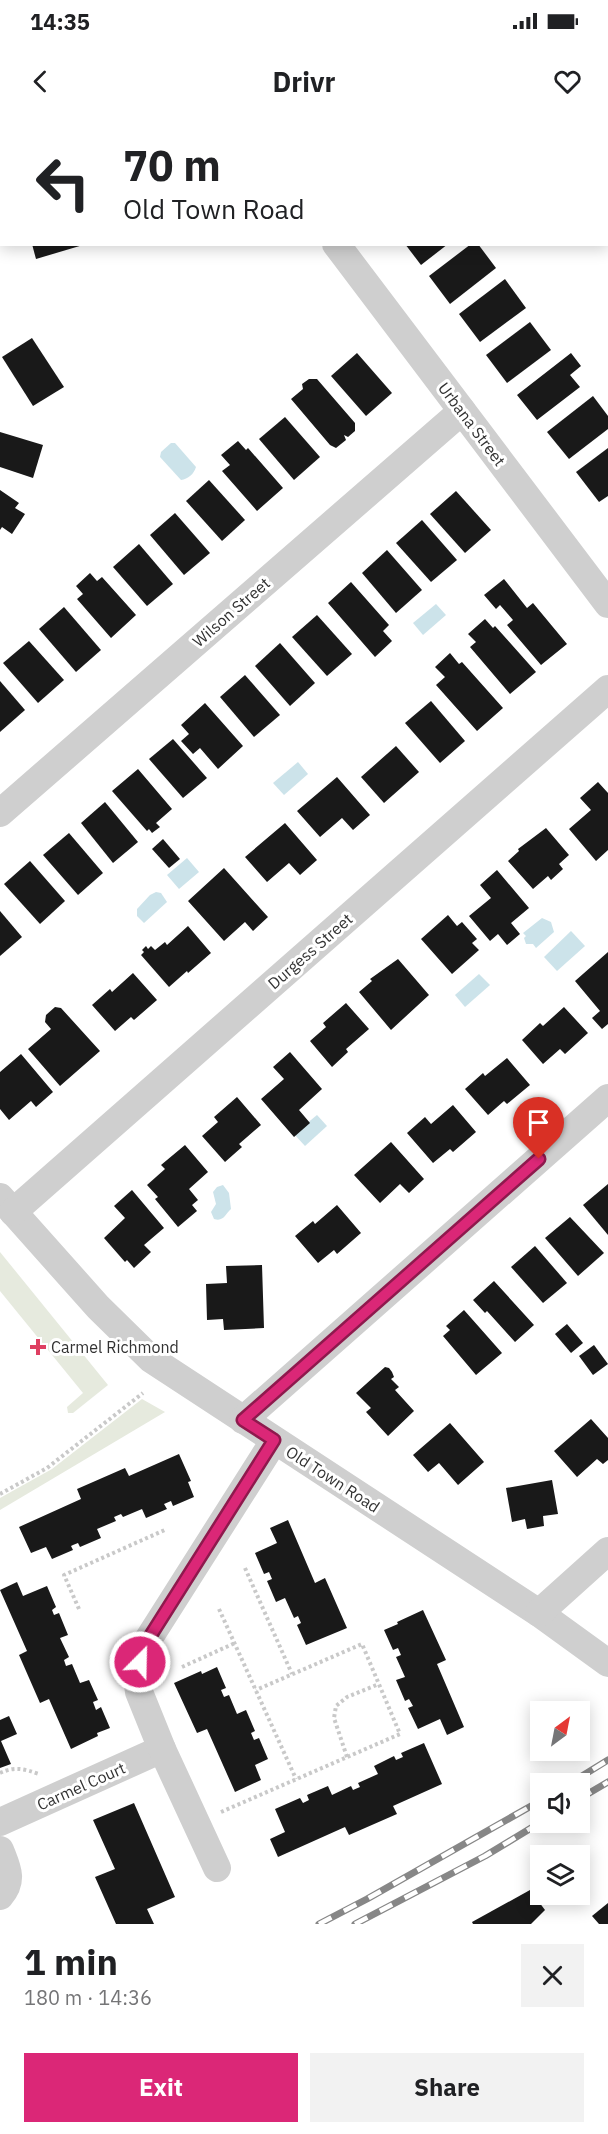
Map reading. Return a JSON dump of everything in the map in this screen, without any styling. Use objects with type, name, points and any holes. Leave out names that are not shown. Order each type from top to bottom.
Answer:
[{"type":"street","name":"Urbana Street","points":[[338,246],[608,604]]},
{"type":"street","name":"Wilson Street","points":[[0,813],[462,411]]},
{"type":"street","name":"Durgess Street","points":[[7,1205],[608,689]]},
{"type":"street","points":[[243,1420],[608,1098]]},
{"type":"street","name":"Old Town Road","points":[[7,1205],[98,1307],[151,1359],[539,1612],[608,1663]]},
{"type":"street","points":[[217,1868],[162,1749],[139,1692],[137,1677],[144,1646],[274,1440]]},
{"type":"street","points":[[539,1612],[608,1551]]},
{"type":"street","name":"Carmel Court","points":[[0,1822],[162,1749]]},
{"type":"street","points":[[0,1850],[9,1872],[9,1879],[0,1896]]},
{"type":"path","points":[[0,1494],[47,1468],[143,1392]]},
{"type":"path","points":[[79,1609],[64,1575],[167,1529]]},
{"type":"path","points":[[245,1568],[292,1674]]},
{"type":"path","points":[[219,1609],[296,1779]]},
{"type":"path","points":[[182,1667],[235,1643]]},
{"type":"path","points":[[215,1815],[400,1734],[362,1644],[256,1690]]},
{"type":"path","points":[[347,1757],[334,1718],[336,1706],[346,1697],[379,1684]]},
{"type":"path","points":[[0,1773],[12,1768],[23,1768],[46,1777]]},
{"type":"shaded area","points":[[0,1252],[108,1385],[73,1413],[68,1413],[67,1407],[83,1393],[0,1291]]},
{"type":"shaded area","points":[[142,1399],[165,1412],[0,1510],[0,1498],[52,1469]]},
{"type":"water","points":[[171,443],[175,443],[196,467],[186,479],[181,480],[160,457],[161,452]]},
{"type":"water","points":[[436,604],[446,615],[423,635],[413,623]]},
{"type":"water","points":[[298,762],[308,774],[284,795],[273,783]]},
{"type":"water","points":[[187,858],[199,872],[179,889],[167,875]]},
{"type":"water","points":[[156,892],[161,893],[167,902],[144,923],[137,916],[137,909]]},
{"type":"water","points":[[542,918],[551,922],[554,932],[536,948],[533,944],[526,944],[524,938],[526,936],[523,933]]},
{"type":"water","points":[[571,931],[585,946],[557,971],[544,957]]},
{"type":"water","points":[[479,974],[490,985],[465,1007],[455,995]]},
{"type":"water","points":[[317,1115],[327,1126],[305,1146],[294,1134]]},
{"type":"water","points":[[223,1185],[229,1193],[231,1209],[217,1220],[211,1212],[216,1204],[213,1192],[217,1187]]},
{"type":"building","points":[[33,246],[80,246],[36,259]]},
{"type":"building","points":[[407,246],[445,246],[421,265]]},
{"type":"building","points":[[468,246],[480,246],[496,268],[450,304],[429,276]]},
{"type":"building","points":[[505,279],[526,308],[480,342],[459,314]]},
{"type":"building","points":[[530,322],[551,350],[507,383],[486,355]]},
{"type":"building","points":[[32,338],[64,387],[33,406],[2,357]]},
{"type":"building","points":[[357,353],[392,393],[366,416],[331,376]]},
{"type":"building","points":[[571,353],[581,366],[570,375],[580,387],[537,420],[517,395]]},
{"type":"building","points":[[309,379],[317,379],[355,423],[355,431],[348,437],[344,435],[346,440],[336,448],[330,445],[291,399],[303,389],[302,384]]},
{"type":"building","points":[[593,396],[608,416],[608,429],[569,459],[547,432]]},
{"type":"building","points":[[285,417],[320,457],[294,480],[259,439]]},
{"type":"building","points":[[0,432],[43,445],[33,478],[0,467]]},
{"type":"building","points":[[238,441],[246,450],[248,448],[283,488],[257,511],[222,471],[230,465],[221,455]]},
{"type":"building","points":[[608,448],[608,496],[599,502],[576,472]]},
{"type":"building","points":[[209,480],[245,520],[222,541],[186,501]]},
{"type":"building","points":[[0,490],[19,503],[15,508],[25,514],[12,534],[2,527],[0,530]]},
{"type":"building","points":[[456,491],[491,530],[465,553],[430,514]]},
{"type":"building","points":[[175,513],[210,553],[184,575],[150,535]]},
{"type":"building","points":[[422,520],[457,560],[431,582],[396,543]]},
{"type":"building","points":[[139,544],[173,584],[147,606],[113,567]]},
{"type":"building","points":[[387,550],[422,590],[396,613],[362,573]]},
{"type":"building","points":[[90,573],[97,581],[102,577],[136,615],[111,638],[77,599],[83,594],[76,586]]},
{"type":"building","points":[[504,579],[527,608],[533,603],[567,644],[541,665],[507,625],[513,620],[500,605],[496,609],[484,595]]},
{"type":"building","points":[[351,582],[389,625],[383,631],[392,641],[375,657],[328,603]]},
{"type":"building","points":[[64,607],[101,650],[76,672],[39,629]]},
{"type":"building","points":[[317,615],[352,654],[327,676],[292,637]]},
{"type":"building","points":[[485,619],[493,628],[495,626],[536,672],[510,694],[470,647],[476,642],[468,634]]},
{"type":"building","points":[[29,641],[64,680],[38,703],[3,663]]},
{"type":"building","points":[[280,643],[315,683],[290,706],[255,666]]},
{"type":"building","points":[[450,653],[459,664],[462,662],[503,708],[477,731],[436,685],[445,677],[435,667]]},
{"type":"building","points":[[245,675],[280,715],[254,737],[220,697]]},
{"type":"building","points":[[0,681],[25,710],[0,732]]},
{"type":"building","points":[[431,701],[465,741],[440,763],[405,723]]},
{"type":"building","points":[[205,703],[243,746],[218,769],[200,748],[193,754],[181,741],[189,734],[181,725]]},
{"type":"building","points":[[173,739],[207,778],[183,798],[149,759]]},
{"type":"building","points":[[396,746],[419,772],[384,803],[361,777]]},
{"type":"building","points":[[138,769],[172,809],[156,823],[160,827],[152,833],[149,829],[147,831],[112,791]]},
{"type":"building","points":[[337,777],[370,815],[353,830],[342,818],[320,837],[297,811]]},
{"type":"building","points":[[598,782],[608,793],[608,850],[596,861],[569,829],[591,810],[580,798]]},
{"type":"building","points":[[105,802],[138,842],[113,863],[81,823]]},
{"type":"building","points":[[285,823],[317,860],[300,875],[289,863],[267,882],[245,857]]},
{"type":"building","points":[[546,828],[569,855],[559,864],[563,869],[551,880],[548,876],[533,889],[508,861],[519,851],[518,849]]},
{"type":"building","points":[[69,833],[103,873],[78,895],[43,855]]},
{"type":"building","points":[[163,839],[180,859],[169,868],[152,849]]},
{"type":"building","points":[[30,861],[65,901],[40,924],[4,884]]},
{"type":"building","points":[[224,868],[268,917],[253,931],[245,922],[224,941],[188,901]]},
{"type":"building","points":[[497,870],[529,908],[511,923],[520,934],[507,945],[498,934],[490,941],[469,916],[491,898],[480,885]]},
{"type":"building","points":[[0,911],[22,937],[0,956]]},
{"type":"building","points":[[448,915],[457,926],[462,922],[477,939],[472,943],[479,950],[452,974],[421,939]]},
{"type":"building","points":[[188,926],[211,953],[169,987],[141,955],[144,952],[142,950],[146,946],[148,949],[151,946],[155,950],[165,942],[167,945]]},
{"type":"building","points":[[608,952],[608,1024],[602,1029],[592,1018],[600,1011],[575,981]]},
{"type":"building","points":[[398,959],[429,995],[391,1030],[359,992],[372,981],[370,979]]},
{"type":"building","points":[[133,973],[157,1000],[134,1020],[131,1017],[115,1031],[92,1005],[110,989],[112,992]]},
{"type":"building","points":[[346,1003],[369,1029],[346,1049],[348,1052],[332,1067],[310,1041],[326,1027],[323,1023]]},
{"type":"building","points":[[55,1007],[61,1008],[100,1051],[60,1086],[28,1049],[51,1029],[45,1022],[46,1015]]},
{"type":"building","points":[[564,1007],[588,1033],[565,1054],[560,1049],[543,1064],[522,1040],[540,1023],[543,1026]]},
{"type":"building","points":[[290,1052],[322,1089],[299,1110],[310,1123],[294,1137],[261,1099],[284,1079],[273,1067]]},
{"type":"building","points":[[21,1054],[53,1092],[36,1107],[31,1101],[9,1120],[0,1109],[0,1072]]},
{"type":"building","points":[[507,1058],[530,1085],[507,1104],[504,1101],[488,1115],[465,1089],[483,1073],[485,1076]]},
{"type":"building","points":[[237,1097],[261,1125],[239,1144],[242,1147],[225,1162],[202,1136],[218,1122],[214,1117]]},
{"type":"building","points":[[453,1105],[476,1132],[453,1152],[450,1149],[433,1163],[407,1133],[425,1117],[431,1124]]},
{"type":"building","points":[[391,1142],[424,1179],[409,1193],[400,1184],[380,1203],[354,1175]]},
{"type":"building","points":[[185,1145],[208,1172],[189,1189],[198,1200],[192,1205],[197,1211],[178,1227],[155,1199],[158,1197],[147,1185],[165,1169],[161,1165]]},
{"type":"building","points":[[608,1184],[608,1235],[583,1205]]},
{"type":"building","points":[[132,1190],[164,1228],[144,1245],[151,1252],[134,1268],[127,1260],[125,1262],[104,1238],[125,1218],[114,1206]]},
{"type":"building","points":[[337,1205],[361,1233],[337,1254],[334,1250],[318,1263],[295,1236],[313,1221],[315,1224]]},
{"type":"building","points":[[570,1217],[604,1253],[578,1276],[545,1238]]},
{"type":"building","points":[[535,1246],[567,1283],[543,1303],[511,1267]]},
{"type":"building","points":[[262,1265],[264,1328],[224,1330],[223,1319],[207,1320],[206,1284],[227,1283],[226,1266]]},
{"type":"building","points":[[494,1281],[534,1325],[515,1342],[487,1311],[485,1313],[473,1300]]},
{"type":"building","points":[[464,1310],[502,1353],[476,1375],[443,1336],[450,1330],[446,1326]]},
{"type":"building","points":[[567,1324],[583,1343],[571,1353],[555,1334]]},
{"type":"building","points":[[594,1345],[608,1364],[593,1375],[579,1356]]},
{"type":"building","points":[[385,1367],[392,1372],[394,1377],[391,1379],[399,1387],[395,1390],[414,1411],[388,1436],[366,1412],[371,1408],[356,1393]]},
{"type":"building","points":[[591,1419],[608,1438],[608,1460],[603,1464],[597,1459],[577,1477],[554,1451]]},
{"type":"building","points":[[450,1423],[484,1462],[458,1485],[439,1463],[428,1472],[413,1455]]},
{"type":"building","points":[[179,1454],[191,1481],[188,1482],[194,1497],[173,1506],[171,1501],[164,1504],[167,1509],[146,1518],[142,1509],[123,1517],[121,1514],[114,1517],[116,1521],[97,1529],[101,1538],[80,1547],[78,1543],[73,1545],[71,1546],[73,1550],[52,1559],[46,1547],[31,1553],[19,1527],[81,1499],[77,1489],[125,1468],[129,1476]]},
{"type":"building","points":[[552,1480],[558,1514],[543,1516],[544,1526],[527,1529],[525,1519],[512,1522],[506,1488]]},
{"type":"building","points":[[288,1520],[315,1583],[325,1578],[347,1628],[306,1645],[297,1625],[301,1623],[298,1616],[294,1618],[285,1598],[276,1602],[267,1581],[272,1579],[269,1572],[264,1574],[255,1553],[277,1543],[270,1528]]},
{"type":"building","points":[[17,1582],[23,1596],[47,1586],[56,1607],[52,1610],[54,1615],[59,1613],[68,1635],[60,1638],[69,1657],[64,1660],[66,1666],[72,1664],[80,1683],[89,1680],[98,1700],[93,1702],[96,1710],[101,1707],[110,1728],[71,1749],[49,1699],[40,1703],[19,1655],[27,1651],[0,1590]]},
{"type":"building","points":[[423,1610],[446,1660],[437,1664],[464,1727],[447,1735],[440,1719],[418,1729],[408,1708],[413,1706],[409,1699],[405,1701],[396,1680],[405,1677],[396,1657],[401,1655],[398,1648],[393,1650],[384,1630]]},
{"type":"building","points":[[217,1667],[226,1688],[221,1690],[224,1697],[229,1695],[237,1714],[246,1710],[255,1731],[251,1733],[254,1740],[259,1738],[268,1759],[255,1765],[261,1780],[235,1792],[207,1729],[197,1733],[174,1683],[201,1671],[202,1674]]},
{"type":"building","points":[[9,1716],[17,1734],[1,1741],[11,1764],[0,1768],[0,1720]]},
{"type":"building","points":[[424,1743],[442,1784],[393,1806],[397,1814],[349,1835],[345,1827],[278,1857],[270,1839],[285,1832],[275,1809],[300,1798],[303,1803],[309,1800],[307,1795],[328,1786],[332,1795],[351,1786],[353,1790],[360,1787],[358,1783],[378,1774],[374,1766],[394,1756],[396,1760],[403,1757],[401,1753]]},
{"type":"building","points":[[134,1803],[175,1897],[147,1909],[154,1924],[116,1924],[95,1877],[115,1869],[93,1820]]},
{"type":"building","points":[[530,1890],[530,1905],[541,1905],[545,1910],[531,1924],[473,1924],[472,1922]]},
{"type":"building","points":[[608,1903],[608,1924],[599,1924],[592,1916]]},
{"type":"railway","points":[[587,1773],[608,1760]]},
{"type":"railway","points":[[590,1793],[608,1782]]},
{"type":"railway","points":[[319,1924],[530,1807]]},
{"type":"railway","points":[[355,1924],[485,1856],[530,1829]]},
{"type":"place","name":"Carmel Richmond","points":[[38,1347]]},
{"type":"route","points":[[140,1662],[144,1646],[274,1440],[243,1420],[539,1159]]}]
